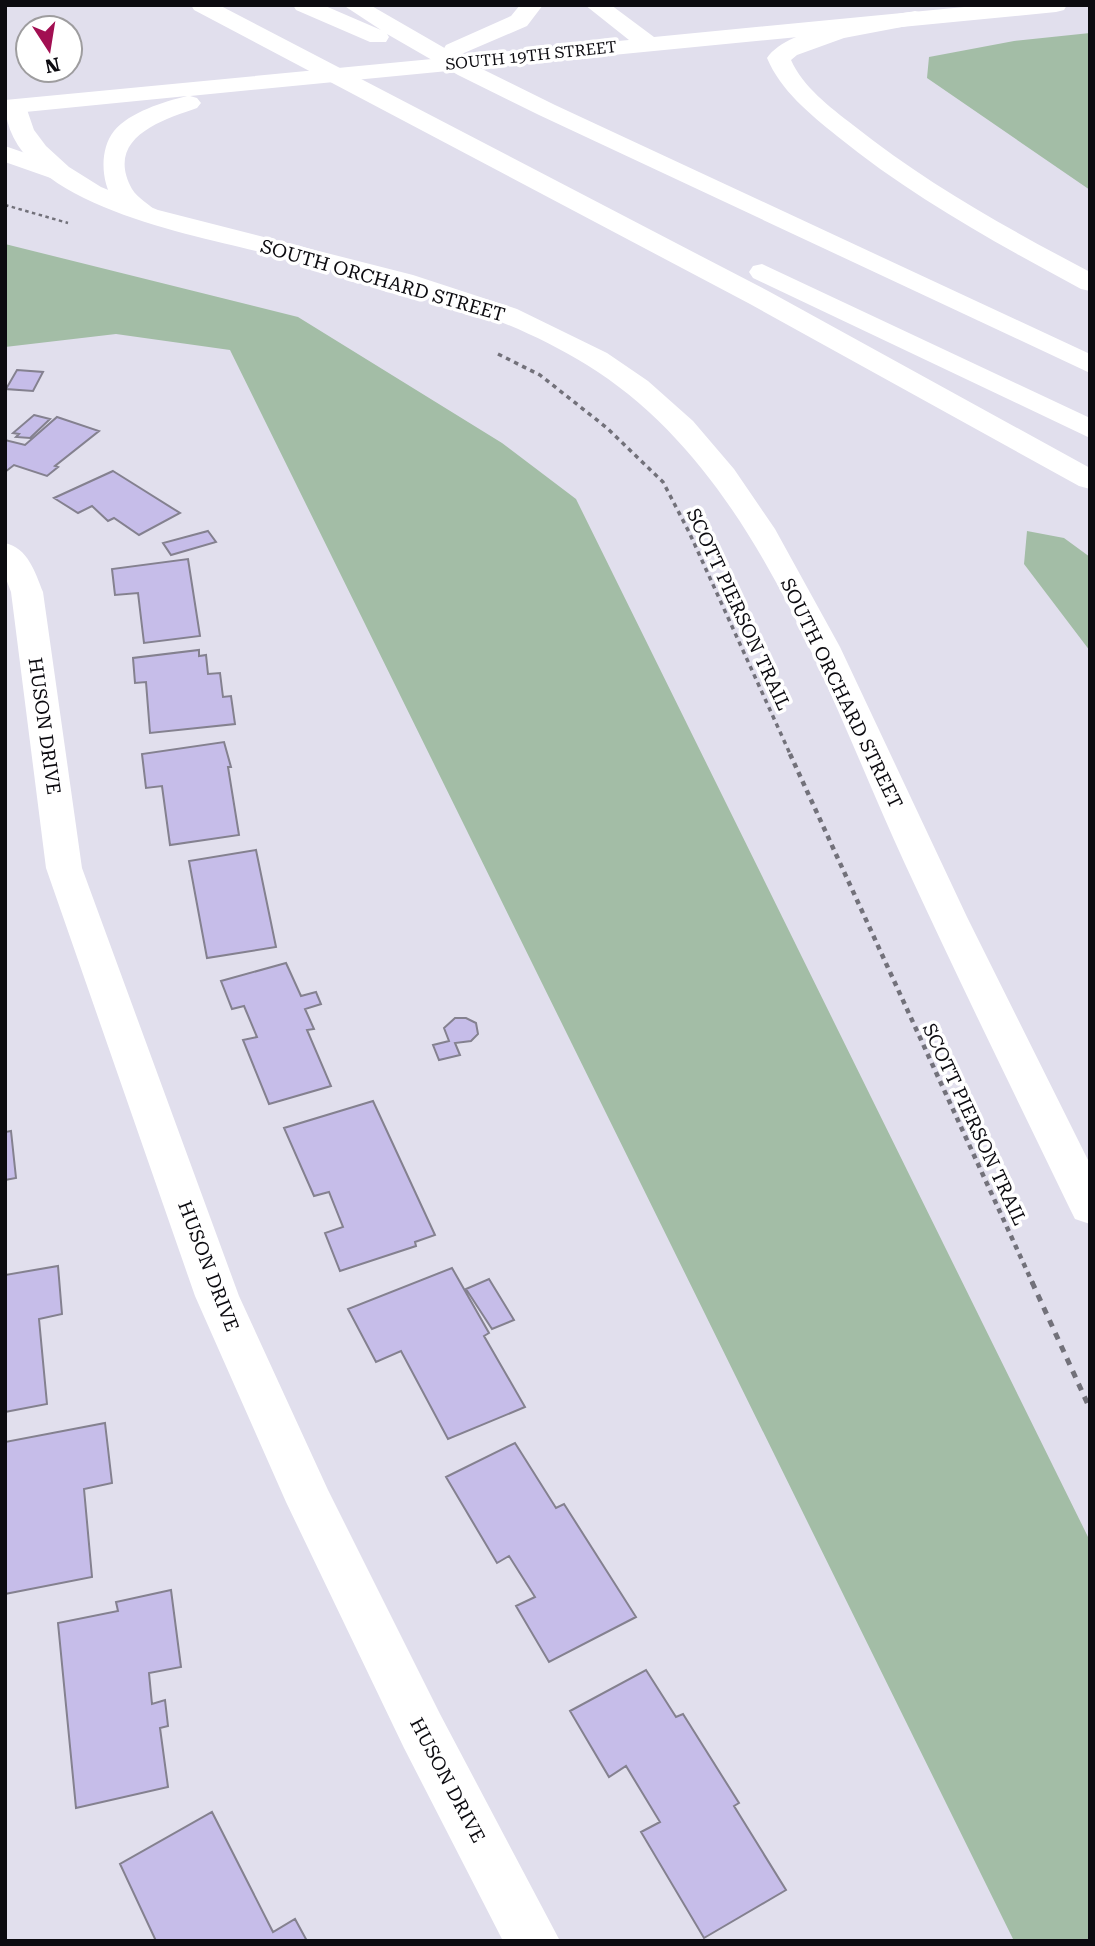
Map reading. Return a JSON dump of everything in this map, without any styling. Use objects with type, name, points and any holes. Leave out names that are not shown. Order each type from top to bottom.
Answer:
[{"type":"main road","points":[[202,5],[748,292],[1090,480]]},
{"type":"main road","points":[[304,5],[547,110]]},
{"type":"main road","points":[[354,5],[466,70],[547,110],[1090,365]]},
{"type":"main road","points":[[410,67],[500,32],[519,21],[532,5]]},
{"type":"main road","points":[[596,5],[649,44]]},
{"type":"main road","name":"SOUTH 19TH STREET","points":[[219,90],[410,67],[1056,5]]},
{"type":"main road","points":[[915,18],[825,36],[791,48],[779,58],[779,68],[804,95],[856,140],[958,210],[1090,283]]},
{"type":"main road","points":[[238,24],[1090,429]]},
{"type":"main road","points":[[11,107],[219,90]]},
{"type":"main road","points":[[143,212],[120,191],[114,169],[117,147],[127,131],[159,113],[219,90]]},
{"type":"main road","name":"SOUTH ORCHARD STREET","points":[[11,107],[22,132],[62,174],[89,191],[143,212],[408,283],[516,318],[563,340],[637,386],[698,444],[754,523],[834,670],[904,822],[1090,1208]]},
{"type":"main road","points":[[5,153],[62,174]]},
{"type":"main road","name":"HUSON DRIVE","points":[[5,552],[18,568],[27,592],[64,868],[217,1296],[310,1502],[410,1707],[533,1941]]},
{"type":"path","points":[[5,205],[80,226]]},
{"type":"path","name":"SCOTT PIERSON TRAIL","points":[[491,351],[540,375],[607,428],[663,482],[690,532],[1090,1409]]},
{"type":"green space","points":[[1090,33],[1090,190],[927,78],[929,57],[1014,41]]},
{"type":"green space","points":[[5,244],[298,317],[502,443],[576,499],[1090,1541],[1090,1941],[1014,1941],[230,350],[116,334],[5,347]]},
{"type":"green space","points":[[1027,531],[1064,538],[1090,557],[1090,651],[1024,564]]},
{"type":"building","points":[[17,370],[43,372],[33,391],[6,389]]},
{"type":"building","points":[[34,415],[50,419],[30,438],[16,437],[19,434],[13,433]]},
{"type":"building","points":[[57,417],[99,431],[55,466],[58,467],[47,476],[14,465],[5,472],[5,440],[25,445]]},
{"type":"building","points":[[113,471],[180,513],[139,535],[114,518],[108,521],[92,506],[78,513],[54,498]]},
{"type":"building","points":[[208,531],[216,542],[171,555],[163,543]]},
{"type":"building","points":[[188,559],[200,636],[144,643],[138,593],[115,595],[112,569]]},
{"type":"building","points":[[199,650],[199,656],[206,655],[208,674],[220,673],[223,697],[231,696],[235,724],[150,733],[146,682],[135,683],[133,658]]},
{"type":"building","points":[[224,742],[231,767],[228,767],[239,835],[170,845],[162,786],[146,788],[142,754]]},
{"type":"building","points":[[256,850],[276,947],[207,958],[189,861]]},
{"type":"building","points":[[286,963],[301,996],[316,992],[321,1004],[305,1009],[314,1029],[307,1030],[331,1086],[269,1104],[243,1040],[257,1037],[244,1006],[232,1009],[221,981]]},
{"type":"building","points":[[455,1018],[466,1018],[476,1023],[478,1034],[471,1041],[455,1043],[460,1055],[439,1060],[433,1045],[449,1041],[444,1028]]},
{"type":"building","points":[[373,1101],[435,1235],[415,1242],[416,1246],[340,1271],[325,1233],[343,1227],[329,1192],[314,1196],[284,1128]]},
{"type":"building","points":[[11,1131],[16,1178],[5,1180],[5,1132]]},
{"type":"building","points":[[58,1266],[62,1314],[39,1319],[47,1404],[5,1412],[5,1275]]},
{"type":"building","points":[[452,1268],[489,1333],[484,1336],[525,1407],[448,1439],[401,1351],[376,1362],[348,1309]]},
{"type":"building","points":[[489,1279],[514,1320],[492,1329],[466,1289]]},
{"type":"building","points":[[105,1423],[112,1483],[84,1489],[92,1577],[5,1594],[5,1442]]},
{"type":"building","points":[[515,1443],[556,1508],[564,1504],[636,1617],[549,1662],[516,1606],[535,1597],[509,1556],[497,1563],[446,1477]]},
{"type":"building","points":[[171,1590],[181,1667],[149,1673],[152,1704],[165,1700],[168,1726],[160,1728],[168,1787],[76,1808],[58,1623],[118,1611],[116,1602]]},
{"type":"building","points":[[646,1670],[676,1717],[683,1714],[739,1803],[734,1806],[786,1890],[704,1938],[641,1832],[660,1822],[626,1766],[609,1777],[570,1711]]},
{"type":"building","points":[[212,1812],[273,1932],[295,1919],[307,1941],[156,1941],[120,1864]]}]
